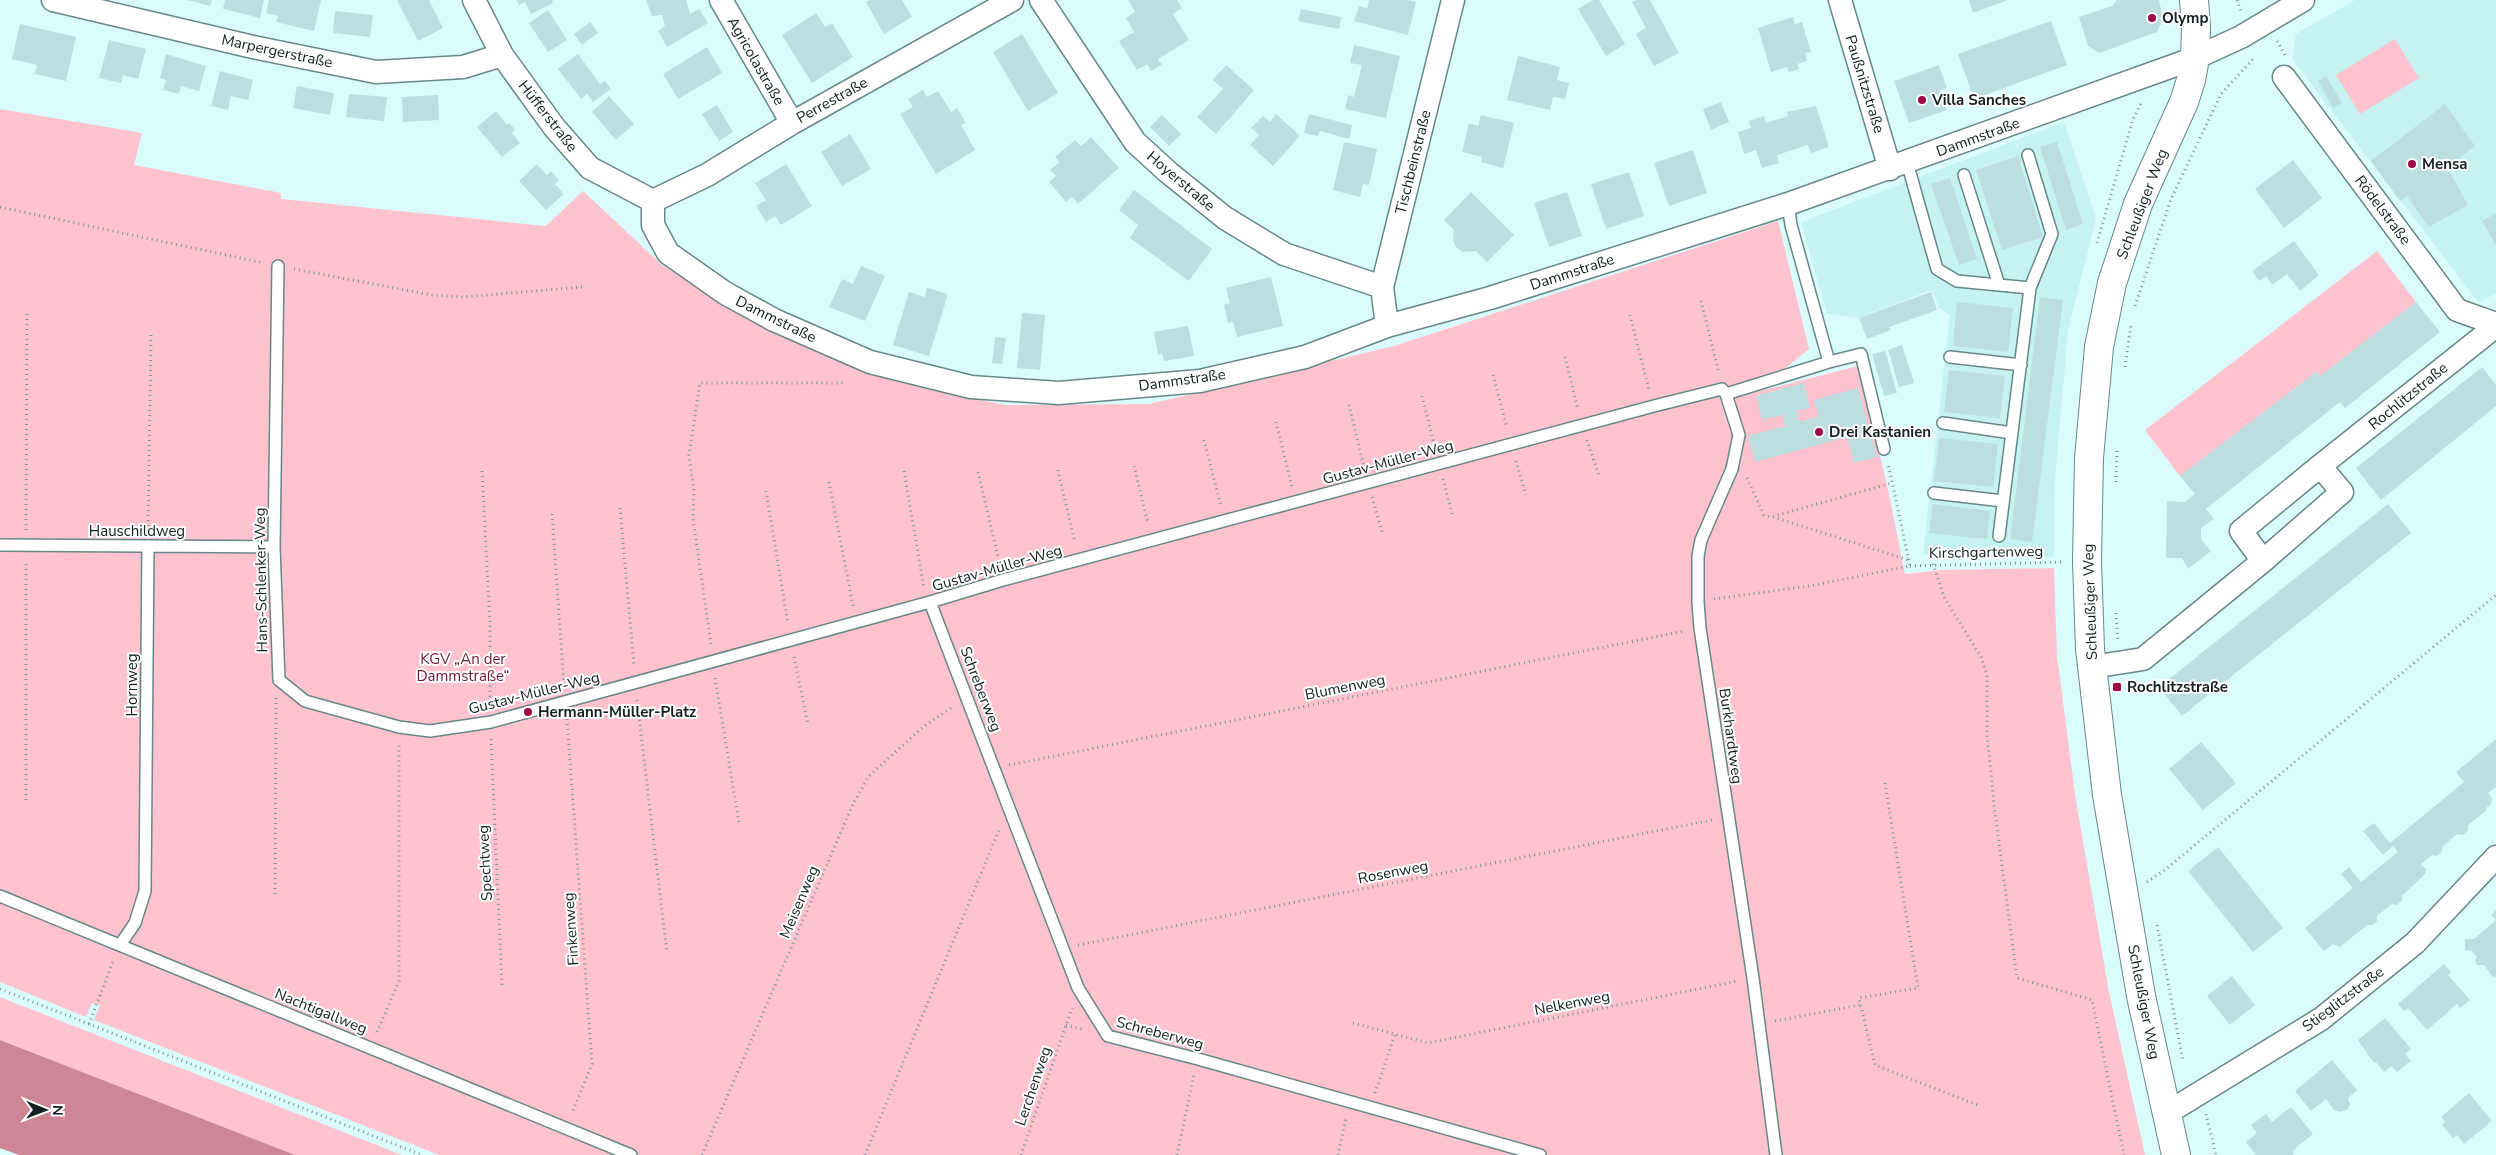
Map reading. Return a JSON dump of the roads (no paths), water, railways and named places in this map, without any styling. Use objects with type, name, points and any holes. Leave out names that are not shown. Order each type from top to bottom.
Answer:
[{"type":"main road","points":[[2194,0],[2196,27],[2195,58]]},
{"type":"main road","name":"Schleußiger Weg","points":[[2176,1155],[2140,987],[2108,795],[2092,667],[2087,561],[2089,467],[2099,347],[2112,283],[2138,204],[2184,102],[2195,58]]},
{"type":"street","name":"Marpergerstraße","points":[[53,0],[253,47],[376,72],[463,68],[502,55]]},
{"type":"street","name":"Hüfferstraße","points":[[474,0],[502,55],[554,127],[590,168],[653,201]]},
{"type":"street","name":"Agricolastraße","points":[[721,0],[792,122]]},
{"type":"street","name":"Perrestraße","points":[[653,201],[707,176],[792,122],[1012,0]]},
{"type":"street","name":"Hoyerstraße","points":[[1041,0],[1135,142],[1169,173],[1225,218],[1284,254],[1382,287]]},
{"type":"street","name":"Tischbeinstraße","points":[[1387,326],[1382,287],[1453,0]]},
{"type":"street","name":"Paußnitzstraße","points":[[1840,0],[1899,166]]},
{"type":"street","name":"Dammstraße","points":[[653,201],[653,225],[668,253],[725,293],[774,320],[870,362],[971,387],[1059,393],[1200,381],[1305,357],[1387,326],[1490,298],[1788,204],[1899,166],[2195,58],[2241,37],[2303,0]]},
{"type":"street","name":"Rödelstraße","points":[[2284,77],[2457,310],[2496,325]]},
{"type":"street","name":"Rochlitzstraße","points":[[2263,561],[2241,531],[2496,325]]},
{"type":"street","points":[[2092,667],[2143,658],[2263,561],[2342,492],[2320,466]]},
{"type":"street","name":"Stieglitzstraße","points":[[2167,1113],[2321,1018],[2415,943],[2496,856]]},
{"type":"lane","points":[[1999,536],[2030,288],[2052,234],[2028,155]]},
{"type":"lane","points":[[1899,166],[1937,269],[1957,281],[2030,288]]},
{"type":"lane","points":[[1964,175],[1999,285]]},
{"type":"lane","points":[[1788,204],[1791,225],[1829,362]]},
{"type":"lane","name":"Hans-Schlenker-Weg","points":[[278,266],[274,547],[279,680]]},
{"type":"lane","points":[[1724,391],[1861,354],[1884,449]]},
{"type":"lane","points":[[1950,357],[2021,365]]},
{"type":"lane","name":"Gustav-Müller-Weg","points":[[279,680],[305,700],[399,727],[430,731],[491,722],[930,602],[1003,580],[1654,406],[1724,391]]},
{"type":"lane","name":"Burkhardtweg","points":[[1724,391],[1739,435],[1732,470],[1701,540],[1698,556],[1698,602],[1700,628],[1760,1023],[1776,1155]]},
{"type":"lane","points":[[1943,423],[2012,433]]},
{"type":"lane","points":[[1934,493],[2004,501]]},
{"type":"lane","name":"Hauschildweg","points":[[0,545],[274,547]]},
{"type":"lane","name":"Hornweg","points":[[120,945],[135,923],[145,892],[148,546]]},
{"type":"lane","name":"Schreberweg","points":[[930,602],[1078,988],[1108,1036],[1198,1059],[1540,1155]]},
{"type":"lane","name":"Nachtigallweg","points":[[0,896],[631,1155]]},
{"type":"place","name":"Olymp","points":[[2152,18]]},
{"type":"place","name":"Villa Sanches","points":[[1922,100]]},
{"type":"place","name":"Mensa","points":[[2412,164]]},
{"type":"place","name":"Drei Kastanien","points":[[1819,432]]},
{"type":"place","name":"Rochlitzstraße","points":[[2117,687]]},
{"type":"place","name":"Hermann-Müller-Platz","points":[[528,712]]},
{"type":"park label","name":"KGV „An der Dammstraße“","points":[[463,668]]}]
